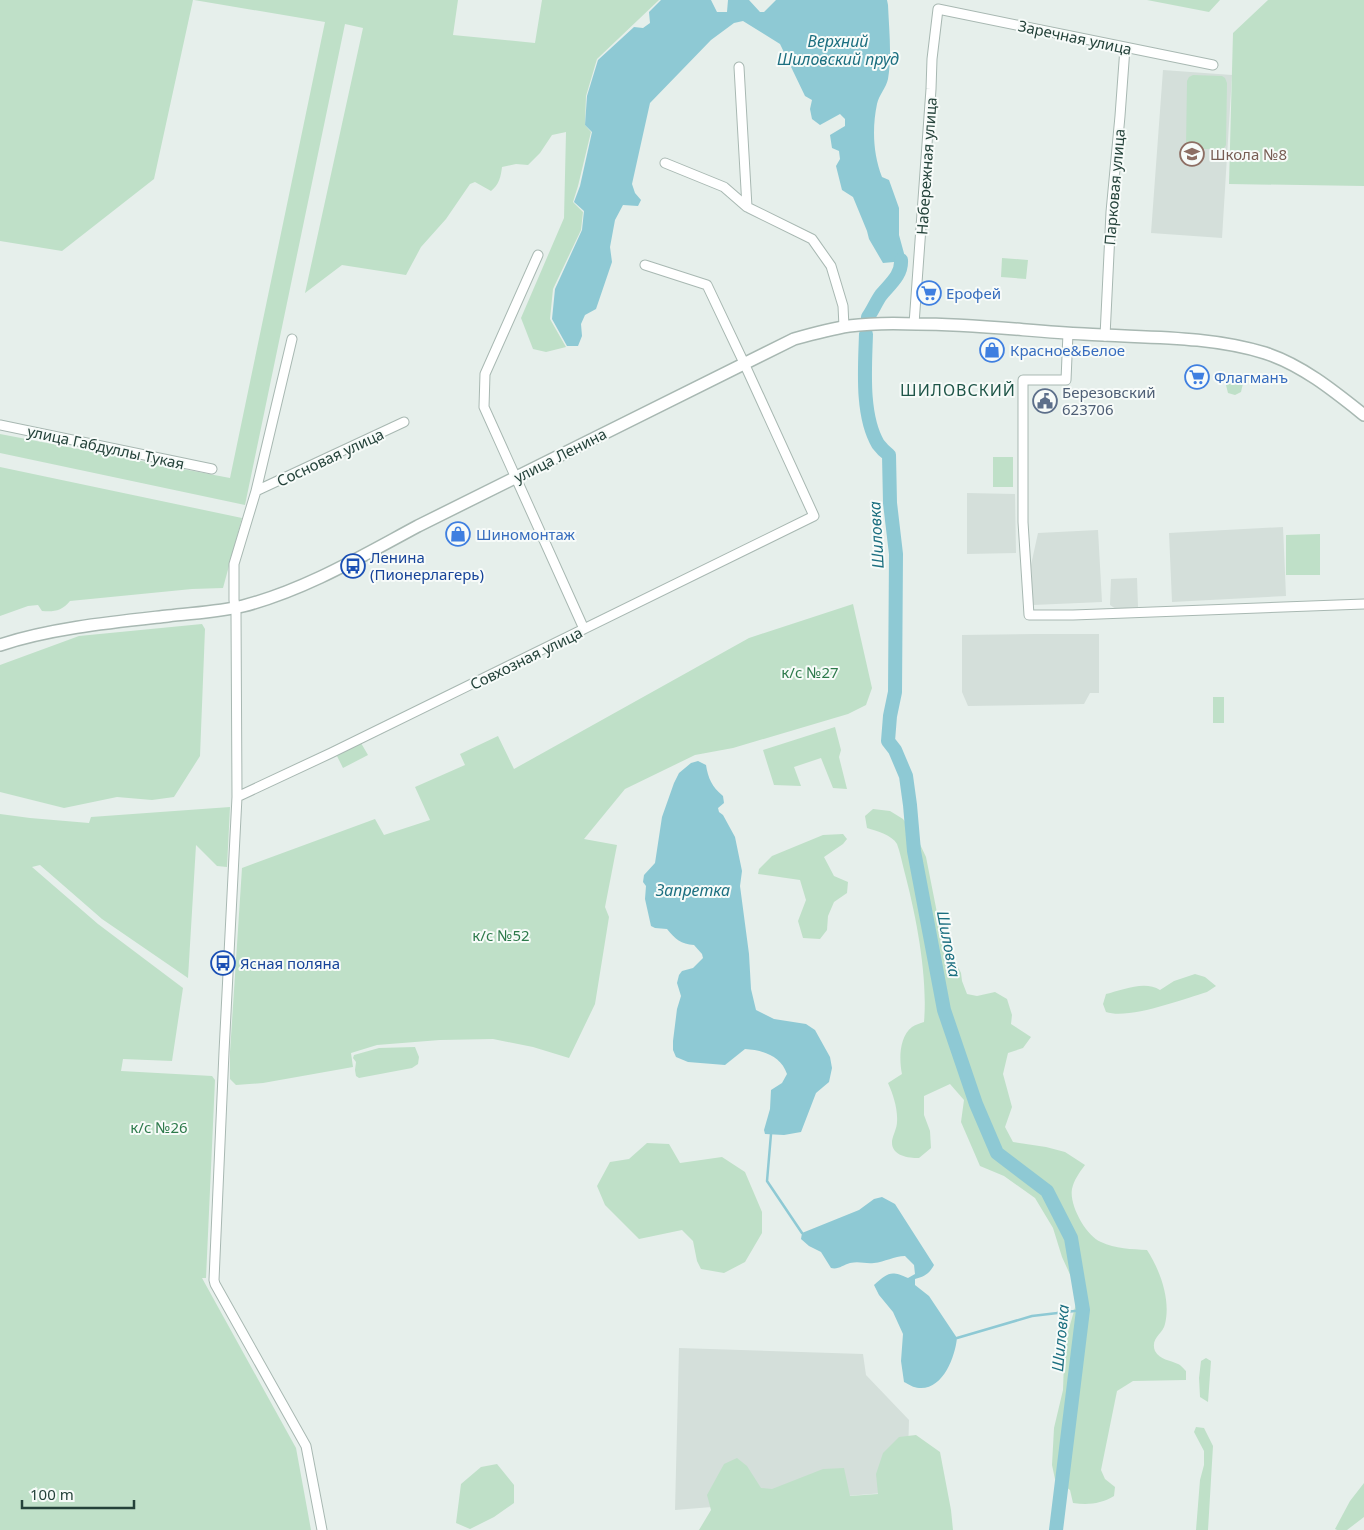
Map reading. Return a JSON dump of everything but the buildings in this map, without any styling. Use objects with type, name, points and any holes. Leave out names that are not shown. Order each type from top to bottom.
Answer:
[{"type":"street","name":"Заречная улица","points":[[938,9],[1213,65]]},
{"type":"street","name":"Набережная улица","points":[[914,324],[932,89],[932,59],[938,9]]},
{"type":"street","name":"Парковая улица","points":[[1105,331],[1110,212],[1125,48]]},
{"type":"street","points":[[739,67],[747,207]]},
{"type":"street","points":[[665,163],[724,187],[747,207],[812,239],[831,266],[848,326]]},
{"type":"street","points":[[538,255],[485,374],[484,407],[584,629]]},
{"type":"street","points":[[645,265],[706,286],[744,363]]},
{"type":"street","name":"улица Ленина","points":[[0,645],[27,636],[235,607],[293,588],[358,558],[418,526],[794,339],[848,326],[892,323],[989,327],[1068,334],[1105,331],[1238,346],[1284,361],[1326,386],[1364,415]]},
{"type":"street","points":[[1068,334],[1066,380],[1023,380],[1022,522],[1029,615],[1364,604]]},
{"type":"street","points":[[292,340],[256,491],[234,564],[237,797],[214,1280],[306,1446],[322,1530]]},
{"type":"street","name":"Совхозная улица","points":[[237,797],[331,753],[814,516],[744,363]]},
{"type":"street","name":"Сосновая улица","points":[[256,491],[404,422]]},
{"type":"street","name":"улица Габдуллы Тукая","points":[[0,425],[212,469]]},
{"type":"shaded area","name":"Школа №8","points":[[1163,70],[1232,75],[1222,238],[1151,233]]},
{"type":"shaded area","points":[[967,493],[1015,494],[1016,553],[967,554]]},
{"type":"shaded area","points":[[1283,527],[1286,596],[1172,602],[1169,533]]},
{"type":"shaded area","points":[[1098,530],[1102,602],[1033,605],[1031,565],[1038,533]]},
{"type":"shaded area","points":[[1137,578],[1138,607],[1116,609],[1110,605],[1111,579]]},
{"type":"shaded area","points":[[1099,634],[1099,693],[1090,693],[1084,704],[968,706],[962,692],[962,635]]},
{"type":"shaded area","points":[[679,1348],[863,1354],[866,1375],[909,1420],[907,1491],[675,1510]]},
{"type":"green space","points":[[0,0],[193,0],[154,179],[62,251],[0,241]]},
{"type":"green space","points":[[194,0],[458,0],[453,35],[535,43],[542,0],[659,0],[597,59],[586,96],[585,125],[591,132],[573,202],[583,212],[581,230],[553,289],[550,319],[566,347],[546,352],[533,349],[521,318],[564,218],[566,132],[552,135],[540,153],[528,165],[516,164],[502,167],[499,180],[491,191],[475,182],[470,184],[446,219],[421,247],[406,275],[342,265],[305,293],[363,28],[345,24],[245,505],[0,453],[0,434],[230,478],[325,22]]},
{"type":"green space","points":[[1147,0],[1220,0],[1209,12]]},
{"type":"green space","points":[[1268,0],[1364,0],[1364,186],[1229,184],[1233,33]]},
{"type":"green space","points":[[1193,75],[1222,76],[1225,78],[1227,83],[1226,145],[1224,148],[1189,149],[1186,147],[1187,81]]},
{"type":"green space","points":[[1002,258],[1028,260],[1026,279],[1001,277]]},
{"type":"green space","points":[[1230,374],[1244,379],[1241,392],[1235,395],[1228,393],[1226,385]]},
{"type":"green space","points":[[993,457],[1013,457],[1013,487],[993,487]]},
{"type":"green space","points":[[0,467],[242,518],[223,588],[192,589],[70,601],[61,609],[50,611],[42,611],[38,605],[28,606],[0,616]]},
{"type":"green space","points":[[1320,534],[1320,575],[1286,575],[1286,535]]},
{"type":"green space","name":"к/с №52","points":[[853,604],[872,688],[866,705],[848,714],[733,748],[695,755],[625,789],[584,839],[617,845],[605,907],[609,917],[595,1004],[569,1058],[533,1047],[493,1039],[440,1040],[377,1045],[351,1053],[353,1067],[263,1083],[236,1085],[230,1079],[230,1052],[242,868],[375,819],[384,835],[430,820],[415,787],[465,765],[460,754],[498,736],[514,769],[749,638]]},
{"type":"green space","points":[[202,624],[205,629],[200,756],[174,797],[152,800],[117,797],[64,808],[0,792],[0,665],[79,636]]},
{"type":"green space","points":[[1213,697],[1224,697],[1224,723],[1213,723]]},
{"type":"green space","points":[[835,727],[841,750],[839,757],[847,789],[833,788],[821,758],[794,767],[801,786],[774,785],[763,750]]},
{"type":"green space","points":[[361,743],[368,755],[343,768],[337,756]]},
{"type":"green space","name":"к/с №26","points":[[230,807],[227,867],[217,866],[196,845],[188,978],[102,919],[40,865],[32,867],[98,924],[183,988],[172,1061],[123,1059],[121,1071],[212,1076],[215,1080],[206,1278],[202,1278],[296,1448],[311,1530],[0,1530],[0,814],[89,823],[91,817]]},
{"type":"green space","points":[[873,809],[890,811],[903,819],[917,838],[926,857],[941,933],[961,973],[967,994],[977,996],[995,992],[1007,999],[1012,1015],[1011,1024],[1031,1037],[1023,1048],[1008,1053],[1003,1074],[1012,1107],[1005,1127],[1013,1142],[1065,1152],[1085,1165],[1072,1189],[1073,1203],[1084,1227],[1095,1239],[1106,1244],[1147,1250],[1160,1276],[1167,1305],[1164,1327],[1155,1339],[1155,1351],[1162,1358],[1181,1366],[1186,1371],[1186,1380],[1133,1381],[1117,1391],[1101,1470],[1105,1479],[1115,1487],[1114,1496],[1104,1501],[1089,1504],[1073,1503],[1070,1490],[1055,1479],[1052,1465],[1054,1428],[1063,1390],[1068,1332],[1076,1304],[1073,1281],[1062,1257],[1053,1228],[1035,1198],[1004,1176],[980,1166],[961,1122],[964,1100],[950,1084],[924,1096],[924,1115],[930,1131],[931,1148],[919,1158],[915,1158],[905,1157],[897,1153],[892,1146],[897,1112],[888,1083],[902,1074],[900,1056],[902,1043],[908,1031],[912,1027],[924,1022],[923,966],[917,926],[899,850],[892,838],[867,828],[865,816]]},
{"type":"green space","points":[[843,834],[847,839],[843,844],[824,857],[834,876],[848,882],[847,893],[834,902],[828,916],[827,930],[820,939],[803,938],[798,921],[806,900],[800,880],[758,874],[759,869],[772,856],[823,835]]},
{"type":"green space","points":[[1195,974],[1205,977],[1216,986],[1207,992],[1142,1011],[1116,1014],[1106,1012],[1103,1004],[1106,994],[1141,986],[1154,987],[1160,990],[1174,981]]},
{"type":"green space","points":[[415,1047],[419,1057],[418,1064],[412,1068],[359,1078],[356,1076],[354,1055],[379,1048]]},
{"type":"green space","points":[[647,1143],[669,1144],[680,1163],[722,1157],[745,1172],[762,1212],[762,1233],[745,1262],[724,1273],[701,1269],[697,1261],[693,1241],[682,1230],[639,1239],[605,1205],[597,1186],[610,1162],[629,1159]]},
{"type":"green space","points":[[1206,1358],[1211,1361],[1208,1402],[1200,1397],[1199,1378],[1201,1361]]},
{"type":"green space","points":[[1196,1427],[1204,1428],[1213,1446],[1208,1530],[1196,1530],[1204,1451],[1194,1432]]},
{"type":"green space","points":[[916,1435],[940,1452],[953,1530],[699,1530],[711,1510],[707,1495],[724,1464],[737,1458],[747,1466],[761,1488],[772,1489],[823,1469],[844,1468],[850,1496],[878,1494],[876,1474],[883,1453],[899,1437]]},
{"type":"green space","points":[[497,1464],[514,1485],[514,1503],[494,1517],[470,1529],[456,1523],[461,1484],[481,1467]]},
{"type":"green space","points":[[1364,1483],[1364,1517],[1347,1530],[1335,1529],[1350,1501]]},
{"type":"water","name":"Верхний Шиловский пруд","points":[[661,0],[711,0],[717,12],[727,12],[728,0],[749,0],[760,12],[764,12],[776,0],[887,0],[890,61],[888,79],[877,104],[874,122],[874,141],[882,177],[889,180],[899,208],[899,235],[905,257],[903,276],[896,278],[898,268],[894,262],[883,263],[869,239],[853,197],[842,190],[836,166],[840,159],[839,151],[832,148],[830,135],[845,126],[845,119],[840,114],[820,125],[812,119],[810,109],[812,100],[805,96],[780,44],[743,21],[734,23],[711,40],[650,103],[632,184],[635,193],[641,200],[638,206],[623,205],[615,220],[610,247],[612,262],[596,309],[585,315],[581,324],[582,336],[578,346],[567,346],[552,319],[555,289],[582,230],[584,211],[574,202],[580,186],[592,132],[585,125],[587,96],[598,60],[634,27],[643,28],[650,23],[649,12]]},
{"type":"water","name":"Запретка","points":[[698,761],[706,765],[711,782],[723,796],[724,803],[718,808],[719,812],[723,815],[735,837],[742,871],[740,886],[749,954],[751,989],[756,1010],[774,1019],[806,1024],[815,1030],[830,1057],[832,1068],[829,1082],[816,1093],[801,1132],[784,1135],[765,1134],[764,1130],[770,1109],[771,1090],[782,1083],[787,1074],[776,1058],[765,1053],[745,1049],[725,1065],[688,1062],[676,1057],[673,1050],[677,1009],[681,996],[677,983],[679,975],[682,971],[693,968],[703,958],[694,945],[679,940],[667,929],[651,926],[645,899],[646,886],[643,882],[644,875],[655,863],[662,817],[674,783],[679,773],[691,763]]},
{"type":"water","points":[[882,1197],[895,1204],[934,1265],[926,1274],[915,1279],[915,1285],[929,1296],[957,1338],[954,1354],[946,1371],[935,1384],[927,1387],[917,1388],[904,1382],[901,1361],[903,1334],[893,1312],[879,1295],[874,1285],[889,1274],[897,1274],[908,1278],[915,1274],[914,1265],[905,1256],[871,1263],[854,1262],[838,1268],[831,1268],[821,1252],[809,1246],[801,1239],[802,1233],[859,1210],[874,1199]]},
{"type":"waterway","name":"Шиловка","points":[[868,317],[881,295],[900,270],[901,260]]},
{"type":"waterway","name":"Шиловка","points":[[866,334],[866,405],[878,444],[889,455],[890,503],[896,554],[895,692],[890,716],[888,741],[895,750],[906,776],[914,851],[944,1010],[976,1104],[997,1153],[1047,1191],[1071,1238],[1083,1310],[1056,1530]]},
{"type":"waterway","points":[[771,1134],[767,1181],[802,1233]]},
{"type":"waterway","points":[[957,1338],[1032,1316],[1083,1310]]},
{"type":"place","name":"Школа №8","points":[[1192,154]]},
{"type":"place","name":"Ерофей","points":[[929,293]]},
{"type":"place","name":"Красное&Белое","points":[[992,350]]},
{"type":"place","name":"Флагманъ","points":[[1197,377]]},
{"type":"place","name":"Березовский 623706","points":[[1045,401]]},
{"type":"place","name":"Шиномонтаж","points":[[458,534]]},
{"type":"place","name":"Ленина (Пионерлагерь)","points":[[353,566]]},
{"type":"place","name":"Ясная поляна","points":[[223,963]]},
{"type":"district","name":"ШИЛОВСКИЙ","points":[[958,390]]},
{"type":"park label","name":"к/с №27","points":[[810,672]]}]
